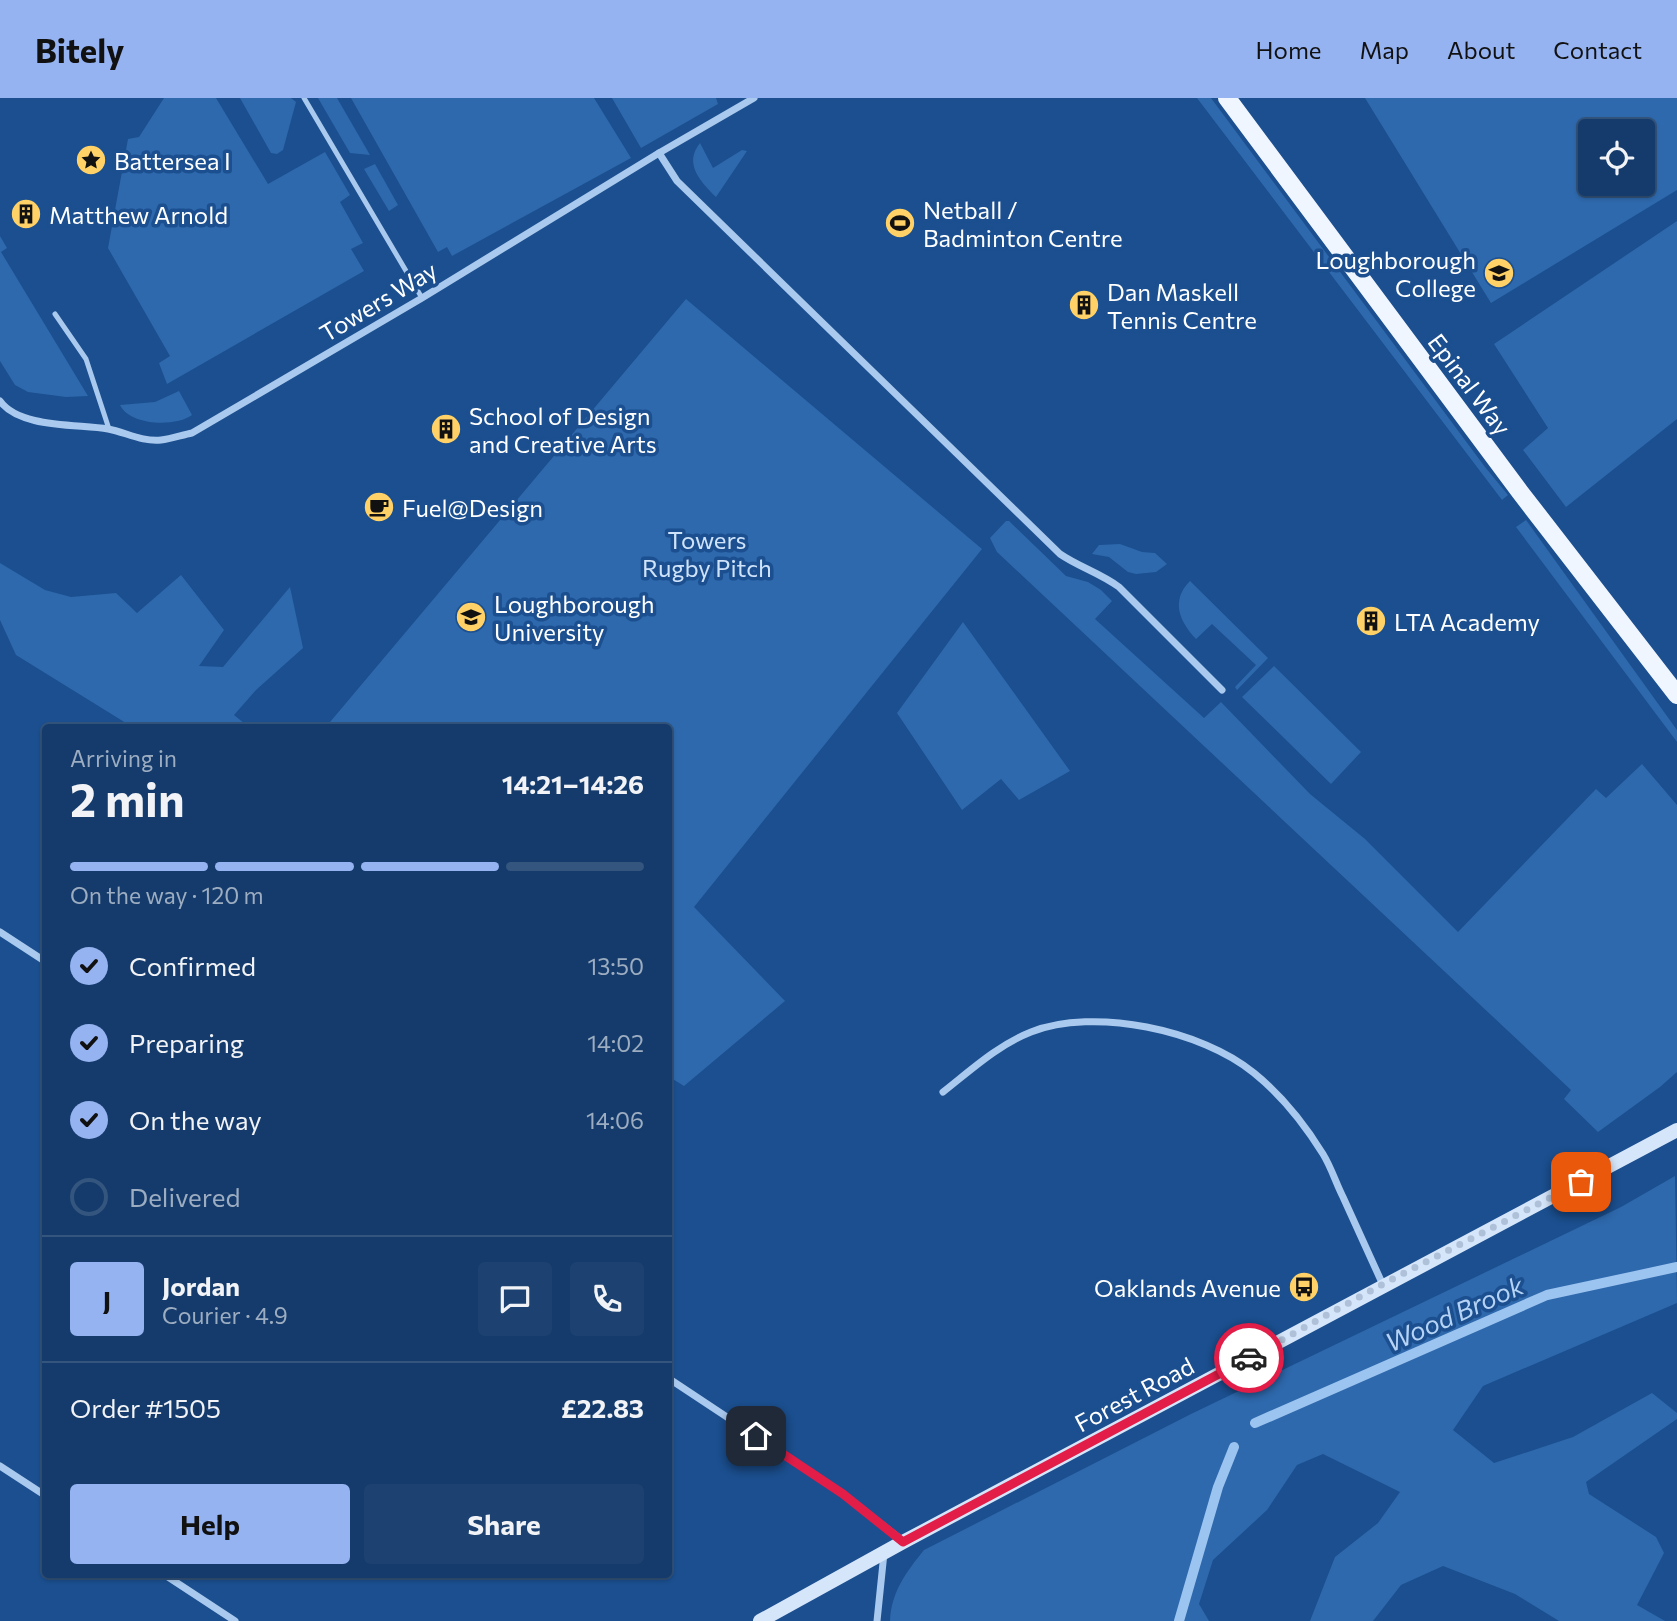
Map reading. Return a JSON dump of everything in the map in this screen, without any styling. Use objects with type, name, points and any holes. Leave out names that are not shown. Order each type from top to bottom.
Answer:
[{"type":"main road","name":"Epinal Way","points":[[1227,98],[1520,492],[1677,695]]},
{"type":"street","name":"Towers Way","points":[[0,401],[24,418],[108,429],[140,438],[160,440],[192,433],[754,98]]},
{"type":"street","points":[[659,153],[686,190],[1060,554],[1105,576],[1119,587],[1222,690]]},
{"type":"street","points":[[0,932],[42,959]]},
{"type":"street","points":[[943,1092],[991,1054],[1032,1032],[1076,1022],[1127,1023],[1160,1030],[1220,1052],[1254,1072],[1292,1112],[1323,1155],[1383,1284]]},
{"type":"street","name":"Forest Road","points":[[772,1619],[903,1542],[1383,1284],[1677,1130]]},
{"type":"street","points":[[672,1381],[843,1494],[903,1542]]},
{"type":"street","points":[[0,1466],[42,1493]]},
{"type":"street","points":[[877,1621],[884,1553]]},
{"type":"street","points":[[170,1578],[234,1621]]},
{"type":"lane","points":[[304,98],[422,298]]},
{"type":"lane","points":[[55,314],[86,359],[108,429]]},
{"type":"green space","points":[[164,98],[216,98],[268,184],[325,152],[350,195],[340,202],[363,243],[351,249],[364,271],[167,384],[159,363],[170,356],[108,248],[128,139],[139,137]]},
{"type":"green space","points":[[240,98],[291,98],[296,102],[283,150],[277,154],[271,153]]},
{"type":"green space","points":[[318,98],[337,98],[370,155],[350,153]]},
{"type":"green space","points":[[351,98],[594,98],[631,158],[452,256],[447,247],[438,252]]},
{"type":"green space","points":[[612,98],[716,98],[718,104],[641,148]]},
{"type":"green space","points":[[1197,98],[1211,98],[1508,495],[1502,500]]},
{"type":"green space","name":"Loughborough College","points":[[1365,98],[1677,98],[1677,190],[1491,303]]},
{"type":"green space","points":[[700,143],[713,168],[742,150],[747,151],[716,197],[696,172],[693,158]]},
{"type":"green space","points":[[375,164],[398,205],[389,211],[364,169]]},
{"type":"green space","points":[[1677,221],[1677,419],[1566,507],[1523,450],[1548,428],[1494,344]]},
{"type":"green space","points":[[0,236],[7,248],[1,252],[88,396],[66,397],[28,392],[15,385],[0,361]]},
{"type":"green space","name":"Towers Rugby Pitch","points":[[686,299],[982,549],[694,907],[785,1001],[684,1086],[672,1078],[672,724],[328,724]]},
{"type":"green space","points":[[179,391],[192,415],[185,419],[165,423],[143,421],[125,412],[120,405],[155,402]]},
{"type":"green space","points":[[1526,520],[1677,730],[1677,742],[1516,527]]},
{"type":"green space","points":[[1006,521],[1066,576],[1088,582],[1101,590],[1112,601],[1095,619],[1204,718],[1221,702],[1310,794],[1365,839],[1458,932],[1596,789],[1606,798],[1642,764],[1677,805],[1677,1072],[1598,1132],[1564,1099],[1571,1090],[997,552],[990,538]]},
{"type":"green space","points":[[1120,544],[1142,552],[1155,553],[1167,564],[1156,572],[1136,574],[1128,572],[1109,557],[1092,554],[1099,545]]},
{"type":"green space","points":[[0,563],[45,590],[71,597],[116,593],[137,613],[181,575],[224,630],[199,666],[223,667],[290,587],[303,648],[256,690],[234,715],[245,724],[128,724],[16,655],[0,620]]},
{"type":"green space","points":[[1190,581],[1268,658],[1237,690],[1235,687],[1256,665],[1212,624],[1196,639],[1185,626],[1179,604],[1180,596]]},
{"type":"green space","points":[[963,622],[1070,771],[1019,800],[1001,779],[962,810],[897,713]]},
{"type":"green space","points":[[1274,666],[1361,752],[1331,784],[1242,697]]},
{"type":"green space","points":[[1675,1176],[1677,1303],[1483,1386],[1453,1430],[1494,1463],[1573,1437],[1652,1393],[1677,1413],[1677,1419],[1586,1482],[1589,1494],[1656,1537],[1664,1553],[1637,1605],[1665,1621],[1559,1621],[1515,1594],[1443,1566],[1401,1585],[1373,1621],[1310,1621],[1335,1557],[1378,1523],[1400,1492],[1323,1454],[1297,1465],[1267,1510],[1213,1560],[1199,1604],[1209,1621],[890,1621],[897,1591],[924,1550],[1191,1414],[1621,1207]]},
{"type":"waterway","name":"Wood Brook","points":[[1255,1423],[1547,1295],[1677,1267]]},
{"type":"waterway","name":"Wood Brook","points":[[1179,1621],[1218,1487],[1234,1447]]},
{"type":"way so far","points":[[1249,1358],[1383,1284],[1581,1182]]},
{"type":"place","name":"Battersea I","points":[[91,160]]},
{"type":"place","name":"Matthew Arnold","points":[[26,214]]},
{"type":"place","name":"Netball / Badminton Centre","points":[[900,223]]},
{"type":"place","name":"Loughborough College","points":[[1499,273]]},
{"type":"place","name":"Dan Maskell Tennis Centre","points":[[1084,305]]},
{"type":"place","name":"School of Design and Creative Arts","points":[[446,429]]},
{"type":"place","name":"Fuel@Design","points":[[379,507]]},
{"type":"place","name":"Loughborough University","points":[[471,617]]},
{"type":"place","name":"LTA Academy","points":[[1371,621]]},
{"type":"place","name":"Oaklands Avenue","points":[[1304,1287]]},
{"type":"route","points":[[756,1436],[843,1494],[903,1542],[1249,1358]]}]
